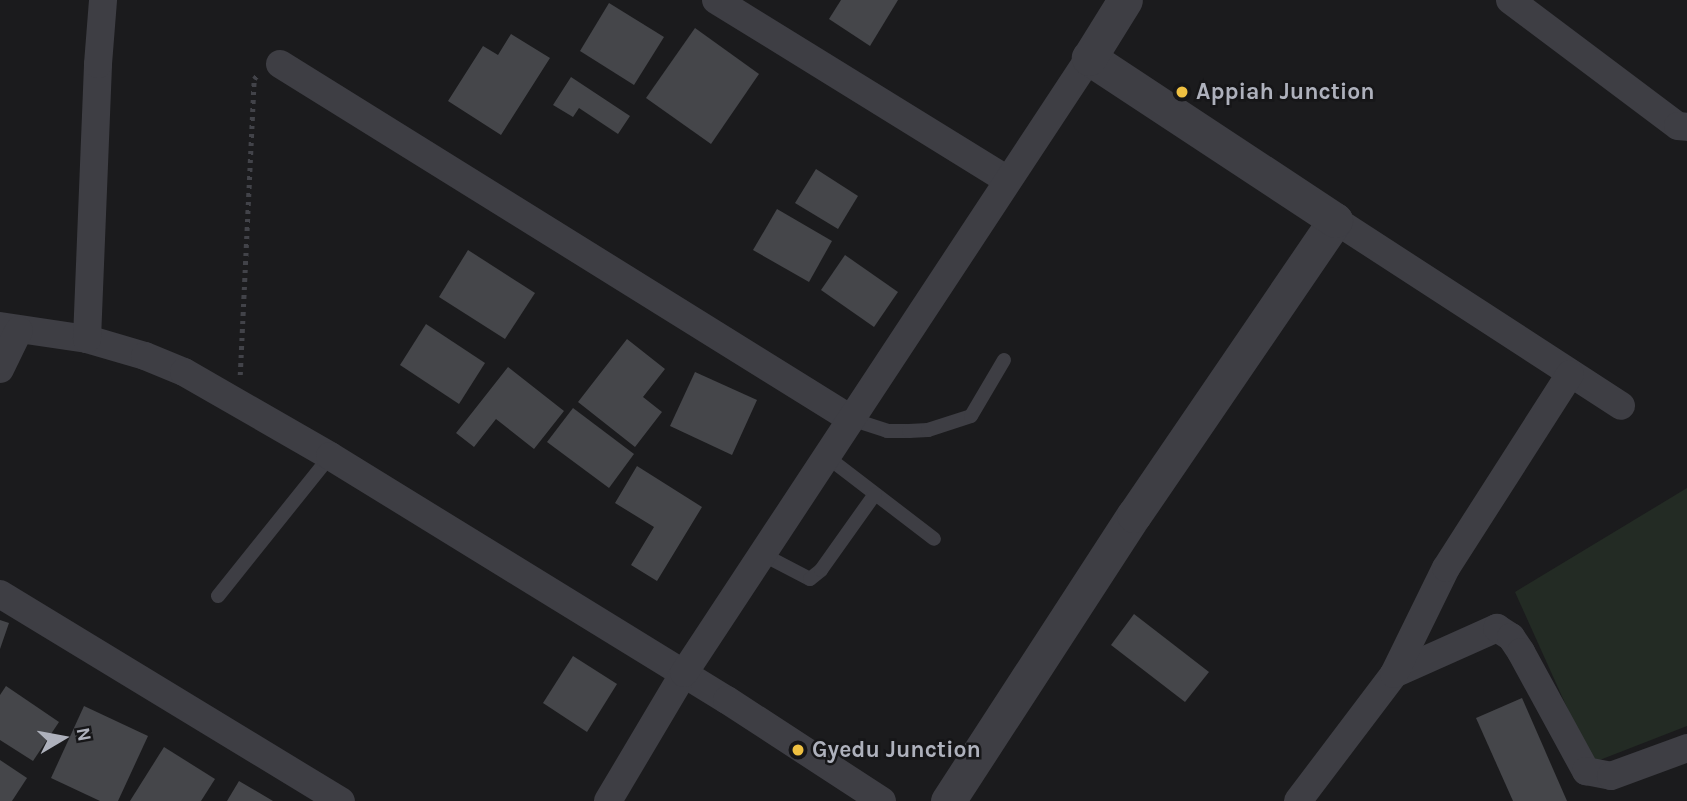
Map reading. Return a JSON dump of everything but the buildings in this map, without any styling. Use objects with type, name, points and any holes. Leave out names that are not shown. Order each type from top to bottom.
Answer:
[{"type":"street","points":[[87,339],[103,0]]},
{"type":"street","points":[[716,0],[1008,180]]},
{"type":"street","points":[[608,801],[684,673],[1125,0]]},
{"type":"street","points":[[1510,0],[1678,126],[1687,127]]},
{"type":"street","points":[[1089,58],[1621,406]]},
{"type":"street","points":[[280,64],[851,419]]},
{"type":"street","points":[[948,801],[1134,515],[1335,220]]},
{"type":"street","points":[[0,369],[10,328],[87,339],[145,356],[184,372],[330,456],[684,673],[882,801]]},
{"type":"street","points":[[1298,801],[1394,674],[1446,568],[1570,374]]},
{"type":"street","points":[[0,594],[341,801]]},
{"type":"street","points":[[1394,674],[1497,628],[1511,637],[1521,652],[1586,771],[1611,776],[1687,748]]},
{"type":"lane","points":[[851,419],[887,432],[928,430],[971,416],[1004,360]]},
{"type":"lane","points":[[218,596],[330,456]]},
{"type":"lane","points":[[826,456],[934,539]]},
{"type":"lane","points":[[762,554],[810,579],[821,570],[875,494]]},
{"type":"path","points":[[238,404],[254,79],[261,68],[271,62],[280,64]]},
{"type":"shaded area","points":[[1687,488],[1687,726],[1592,763],[1515,592]]},
{"type":"place","name":"Appiah Junction","points":[[1182,92]]},
{"type":"place","name":"Gyedu Junction","points":[[798,750]]}]
